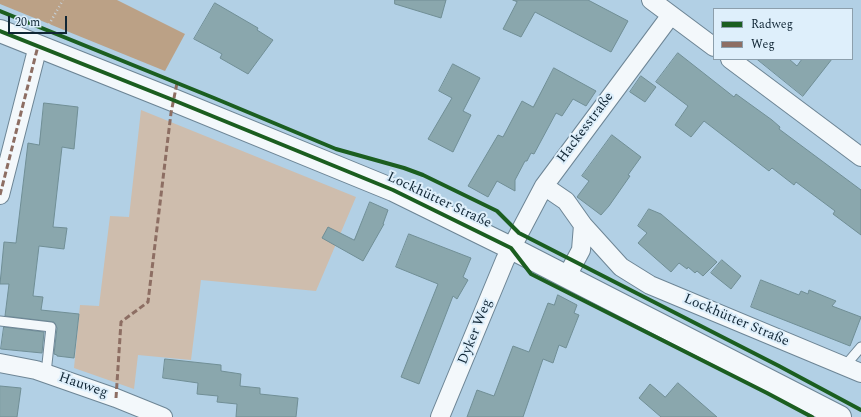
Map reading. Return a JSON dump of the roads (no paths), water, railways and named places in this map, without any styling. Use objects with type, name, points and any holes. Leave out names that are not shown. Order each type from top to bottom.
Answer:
[{"type":"street","points":[[651,0],[713,46]]},
{"type":"street","name":"Hackesstraße","points":[[511,248],[544,186],[671,15]]},
{"type":"street","name":"Lockhütter Straße","points":[[0,31],[393,190],[511,248],[840,417]]},
{"type":"street","points":[[0,195],[38,46]]},
{"type":"street","points":[[731,60],[861,157]]},
{"type":"street","name":"Lockhütter Straße","points":[[544,186],[566,201],[583,225],[621,267],[650,285],[861,373]]},
{"type":"street","points":[[566,276],[581,250],[583,225]]},
{"type":"street","name":"Dyker Weg","points":[[440,417],[511,248]]},
{"type":"street","name":"Hauweg","points":[[0,363],[46,373],[116,398],[163,417]]},
{"type":"lane","points":[[0,321],[51,327],[46,373]]},
{"type":"lane","points":[[844,367],[861,347]]}]
